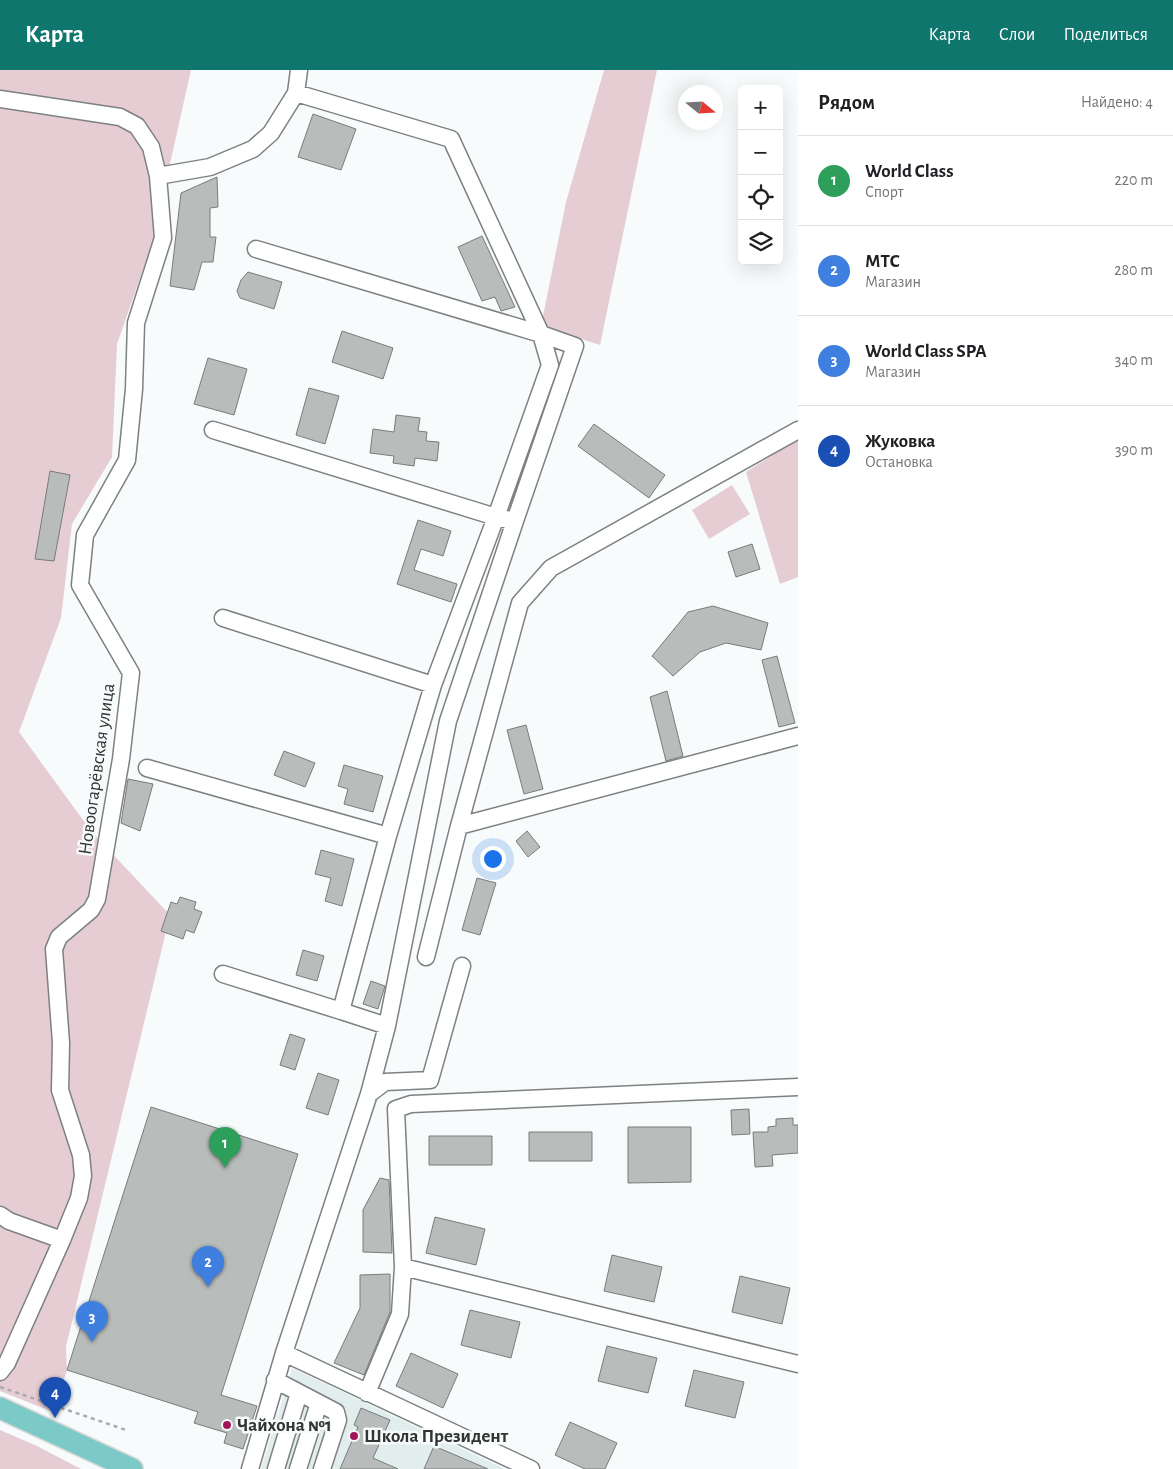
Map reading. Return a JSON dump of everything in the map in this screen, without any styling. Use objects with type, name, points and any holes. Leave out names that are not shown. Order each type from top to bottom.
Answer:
[{"type":"main road","points":[[0,1408],[132,1469]]},
{"type":"street","points":[[158,176],[210,167],[254,149],[271,133],[296,93],[299,70]]},
{"type":"street","points":[[296,93],[451,139],[541,334],[550,365],[433,685],[388,836],[340,1011]]},
{"type":"street","name":"Новоогарёвская улица","points":[[0,99],[120,117],[137,126],[151,147],[158,176],[163,238],[136,323],[134,389],[127,460],[85,536],[80,585],[131,673],[122,759],[97,899],[91,910],[59,937],[54,949],[61,1043],[60,1090],[81,1155],[83,1176],[79,1198],[62,1240],[7,1363],[0,1372]]},
{"type":"street","points":[[250,1469],[275,1380],[369,1094],[387,1026],[448,722],[575,346],[541,334],[256,249]]},
{"type":"street","points":[[213,430],[496,517],[515,521]]},
{"type":"street","points":[[426,958],[459,826],[520,603],[551,568],[798,430]]},
{"type":"street","points":[[223,618],[433,685]]},
{"type":"street","points":[[459,826],[798,736]]},
{"type":"street","points":[[147,768],[388,836]]},
{"type":"street","points":[[369,1094],[385,1082],[430,1080],[462,966]]},
{"type":"street","points":[[223,974],[387,1026]]},
{"type":"street","points":[[367,1393],[400,1314],[403,1267],[396,1109],[411,1104],[798,1087]]},
{"type":"street","points":[[0,1214],[9,1222],[62,1240]]},
{"type":"street","points":[[403,1267],[798,1364]]},
{"type":"street","points":[[284,1354],[530,1469]]},
{"type":"street","points":[[275,1380],[336,1412],[338,1420],[322,1469]]},
{"type":"street","points":[[256,1446],[278,1462],[299,1393]]},
{"type":"street","points":[[298,1469],[319,1403]]},
{"type":"path","points":[[0,1387],[126,1430]]},
{"type":"shaded area","points":[[0,70],[191,70],[152,244],[117,344],[112,457],[72,524],[61,618],[19,732],[91,831],[170,915],[66,1347],[67,1370],[53,1412],[0,1391]]},
{"type":"shaded area","points":[[604,70],[657,70],[600,345],[541,326],[566,202]]},
{"type":"shaded area","points":[[798,439],[798,577],[780,584],[746,472]]},
{"type":"shaded area","points":[[732,485],[750,514],[709,539],[692,510]]},
{"type":"shaded area","name":"Школа Президент","points":[[292,1368],[505,1469],[261,1469]]},
{"type":"shaded area","points":[[0,1430],[37,1446],[81,1469],[0,1469]]},
{"type":"building","points":[[313,114],[356,129],[341,170],[298,157]]},
{"type":"building","points":[[217,177],[218,207],[210,208],[210,237],[216,237],[213,262],[202,262],[194,290],[170,286],[181,193]]},
{"type":"building","points":[[482,236],[515,307],[501,311],[495,297],[482,301],[458,247]]},
{"type":"building","points":[[248,272],[282,282],[274,309],[240,298],[237,291],[241,280]]},
{"type":"building","points":[[342,331],[393,348],[383,379],[332,362]]},
{"type":"building","points":[[208,358],[247,369],[234,415],[194,404]]},
{"type":"building","points":[[309,388],[339,396],[325,444],[296,435]]},
{"type":"building","points":[[396,415],[420,418],[418,431],[427,432],[426,441],[439,442],[437,461],[415,458],[414,466],[393,463],[394,456],[370,453],[373,429],[394,432]]},
{"type":"building","points":[[594,424],[665,475],[649,498],[578,446]]},
{"type":"building","points":[[50,471],[70,475],[54,561],[35,559]]},
{"type":"building","points":[[418,520],[451,531],[443,556],[421,549],[414,570],[457,584],[451,602],[397,584]]},
{"type":"building","points":[[752,544],[760,569],[736,577],[728,552]]},
{"type":"building","points":[[713,606],[768,623],[761,650],[726,643],[700,652],[673,676],[652,656],[688,612]]},
{"type":"building","points":[[777,656],[795,723],[779,727],[762,660]]},
{"type":"building","points":[[667,691],[683,756],[666,761],[650,697]]},
{"type":"building","points":[[526,725],[543,789],[524,794],[507,730]]},
{"type":"building","points":[[284,751],[315,763],[305,787],[274,775]]},
{"type":"building","points":[[344,765],[383,776],[373,812],[344,804],[348,789],[338,786]]},
{"type":"building","points":[[128,779],[153,784],[140,831],[121,823]]},
{"type":"building","points":[[527,831],[540,847],[528,857],[516,841]]},
{"type":"building","points":[[321,850],[354,859],[342,906],[325,901],[331,878],[315,874]]},
{"type":"building","points":[[477,878],[496,883],[480,935],[462,930]]},
{"type":"building","points":[[180,897],[196,902],[194,909],[202,912],[194,933],[186,930],[183,939],[161,931],[171,902],[177,904]]},
{"type":"building","points":[[303,950],[324,956],[317,981],[296,975]]},
{"type":"building","points":[[371,981],[385,986],[378,1009],[363,1004]]},
{"type":"building","points":[[290,1034],[305,1039],[295,1070],[280,1065]]},
{"type":"building","points":[[318,1073],[339,1080],[328,1115],[306,1108]]},
{"type":"building","points":[[151,1107],[298,1154],[221,1395],[257,1406],[243,1449],[224,1443],[227,1433],[194,1423],[198,1412],[67,1370]]},
{"type":"building","points":[[749,1109],[750,1134],[732,1135],[731,1110]]},
{"type":"building","points":[[793,1118],[793,1125],[798,1125],[798,1153],[772,1155],[773,1166],[755,1167],[753,1132],[768,1132],[768,1127],[776,1126],[776,1119]]},
{"type":"building","points":[[628,1127],[691,1127],[691,1182],[628,1183]]},
{"type":"building","points":[[529,1132],[592,1132],[592,1161],[529,1161]]},
{"type":"building","points":[[429,1136],[492,1136],[492,1165],[429,1165]]},
{"type":"building","points":[[380,1178],[389,1180],[392,1253],[363,1252],[363,1210]]},
{"type":"building","points":[[435,1217],[485,1229],[476,1265],[426,1253]]},
{"type":"building","points":[[612,1255],[662,1267],[654,1302],[604,1291]]},
{"type":"building","points":[[390,1274],[390,1312],[364,1375],[334,1363],[360,1308],[360,1275]]},
{"type":"building","points":[[740,1276],[790,1288],[782,1324],[732,1312]]},
{"type":"building","points":[[470,1310],[520,1322],[511,1358],[461,1345]]},
{"type":"building","points":[[607,1346],[657,1358],[648,1393],[598,1381]]},
{"type":"building","points":[[411,1353],[458,1374],[443,1408],[396,1386]]},
{"type":"building","points":[[694,1370],[744,1382],[735,1418],[685,1406]]},
{"type":"building","points":[[361,1408],[390,1420],[373,1458],[398,1469],[340,1469],[358,1427],[354,1425]]},
{"type":"building","points":[[570,1422],[617,1443],[605,1469],[585,1469],[555,1455]]},
{"type":"building","points":[[434,1446],[488,1469],[424,1469]]},
{"type":"place","name":"World Class","points":[[225,1168]]},
{"type":"place","name":"МТС","points":[[208,1287]]},
{"type":"place","name":"World Class SPA","points":[[92,1342]]},
{"type":"place","name":"Жуковка","points":[[55,1418]]},
{"type":"place","name":"Чайхона №1","points":[[227,1425]]},
{"type":"place","name":"Школа Президент","points":[[354,1436]]}]
